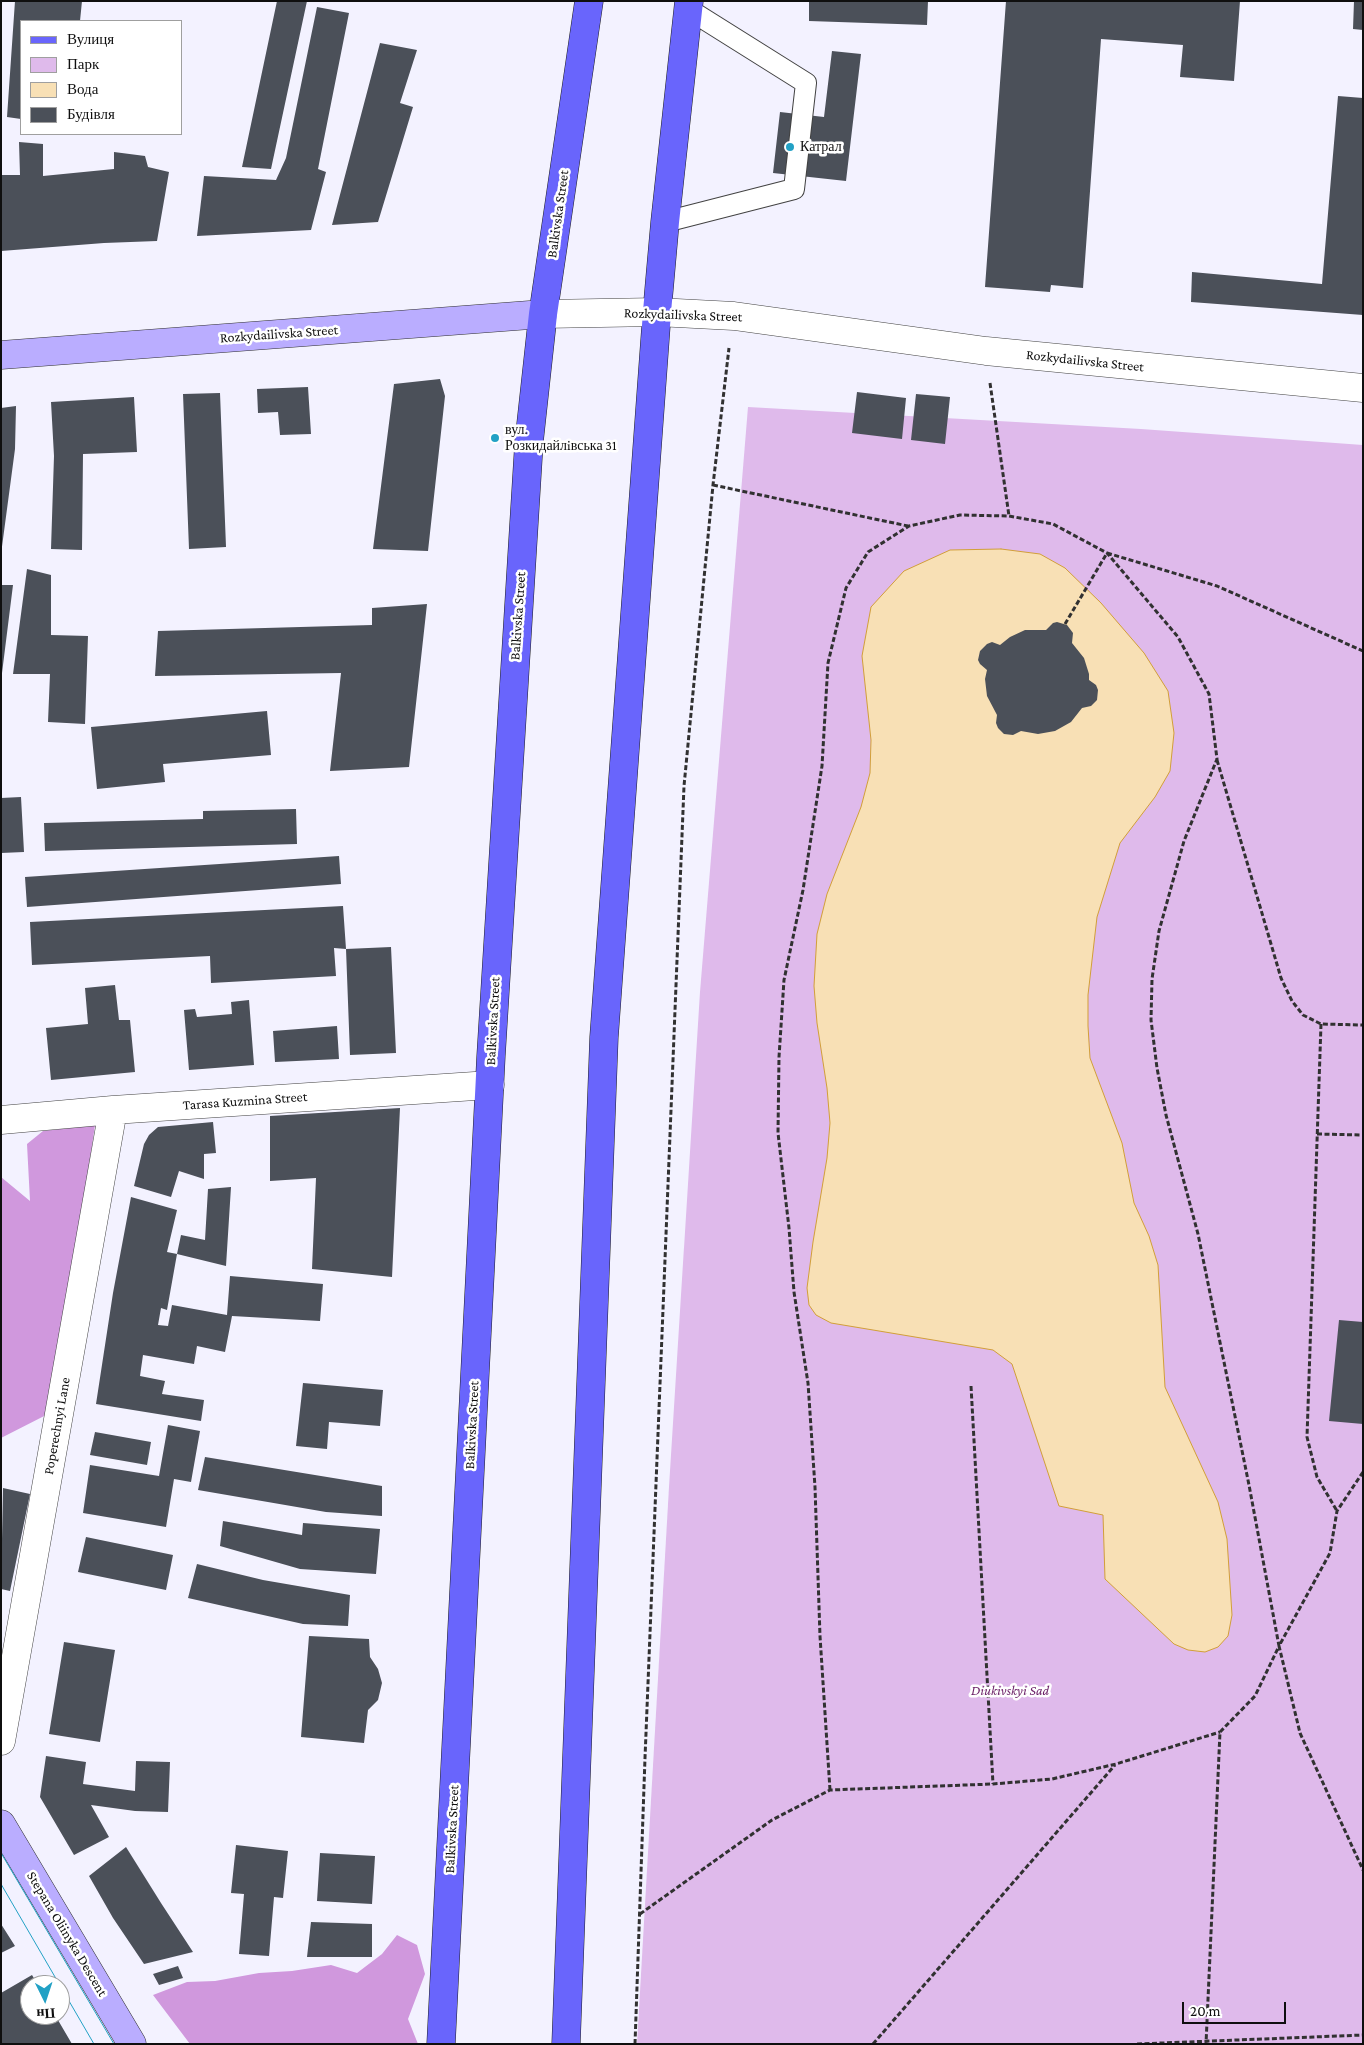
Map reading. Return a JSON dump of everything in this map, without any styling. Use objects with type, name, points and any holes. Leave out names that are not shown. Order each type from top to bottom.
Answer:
[{"type":"main road","points":[[566,2044],[604,1037],[664,222],[689,5]]},
{"type":"main road","name":"Balkivska Street","points":[[441,2044],[490,1086],[529,442],[543,314],[582,8]]},
{"type":"street","name":"Rozkydailivska Street","points":[[1,355],[543,314],[657,312],[734,316],[986,351],[1363,388]]},
{"type":"street","name":"Tarasa Kuzmina Street","points":[[1,1120],[113,1110],[490,1086]]},
{"type":"street","name":"Poperechnyi Lane","points":[[1,1741],[113,1110]]},
{"type":"street","name":"Stepana Oliinyka Descent","points":[[1,1824],[132,2044]]},
{"type":"lane","points":[[664,222],[794,189],[806,84],[689,5]]},
{"type":"path","points":[[635,2044],[684,786],[723,389],[734,316]]},
{"type":"path","points":[[986,351],[1009,516]]},
{"type":"path","points":[[713,485],[909,526]]},
{"type":"path","points":[[830,1790],[820,1636],[815,1487],[808,1383],[794,1292],[778,1133],[779,1056],[784,980],[803,890],[822,766],[828,663],[846,588],[868,552],[909,526],[960,515],[1009,516],[1053,524],[1107,553],[1217,586],[1363,651]]},
{"type":"path","points":[[1065,624],[1107,553]]},
{"type":"path","points":[[1107,553],[1178,637],[1209,694],[1217,759],[1281,978],[1292,1001],[1302,1015],[1321,1024],[1363,1025]]},
{"type":"path","points":[[1217,759],[1184,841],[1159,931],[1152,979],[1151,1020],[1157,1068],[1162,1096],[1198,1234],[1249,1485],[1279,1646],[1300,1733],[1363,1870]]},
{"type":"path","points":[[1321,1024],[1307,1437],[1317,1477],[1337,1511]]},
{"type":"path","points":[[1317,1134],[1363,1135]]},
{"type":"path","points":[[971,1386],[993,1784]]},
{"type":"path","points":[[640,1914],[772,1820],[830,1790],[993,1784],[1052,1779],[1116,1764],[1220,1732],[1255,1696],[1279,1646],[1330,1553],[1337,1511],[1363,1472]]},
{"type":"path","points":[[1206,2042],[1220,1732]]},
{"type":"path","points":[[873,2044],[1116,1764]]},
{"type":"path","points":[[1136,2044],[1363,2035]]},
{"type":"green space","name":"Diukivskyi Sad","points":[[748,407],[1141,429],[1363,445],[1363,2044],[637,2044],[700,992]]},
{"type":"shaded area","points":[[95,1125],[54,1411],[1,1438],[1,1177],[30,1201],[27,1144],[43,1131]]},
{"type":"shaded area","points":[[397,1935],[417,1945],[425,1974],[408,2019],[418,2044],[190,2044],[153,1995],[187,1982],[215,1981],[259,1973],[292,1971],[331,1965],[357,1973],[382,1954]]},
{"type":"water","points":[[1001,549],[1040,554],[1065,568],[1101,603],[1144,653],[1168,691],[1174,733],[1170,771],[1155,797],[1120,843],[1097,917],[1088,995],[1088,1026],[1090,1058],[1122,1143],[1134,1203],[1149,1236],[1158,1265],[1165,1387],[1218,1502],[1227,1539],[1232,1615],[1228,1636],[1218,1647],[1205,1652],[1188,1650],[1174,1644],[1105,1579],[1103,1515],[1059,1506],[1012,1364],[993,1350],[831,1323],[816,1315],[809,1305],[807,1288],[827,1158],[830,1123],[814,986],[817,934],[827,894],[861,807],[870,773],[871,740],[862,656],[871,607],[904,571],[950,550]]},
{"type":"building","points":[[15,1],[82,1],[80,20],[20,20],[20,119],[7,117]]},
{"type":"building","points":[[277,1],[307,1],[271,169],[242,167]]},
{"type":"building","points":[[809,1],[928,1],[927,25],[809,21]]},
{"type":"building","points":[[1006,1],[1240,1],[1234,81],[1180,77],[1183,45],[1101,39],[1083,288],[1051,285],[1050,292],[985,287]]},
{"type":"building","points":[[1354,1],[1363,1],[1363,30],[1353,29]]},
{"type":"building","points":[[317,7],[349,13],[318,169],[326,172],[311,230],[197,236],[204,176],[276,180],[286,158]]},
{"type":"building","points":[[380,43],[417,50],[400,103],[413,107],[378,222],[332,225]]},
{"type":"building","points":[[832,51],[861,54],[846,181],[773,173],[780,112],[824,117]]},
{"type":"building","points":[[1338,96],[1363,98],[1363,315],[1191,302],[1192,272],[1322,284]]},
{"type":"building","points":[[19,142],[43,144],[43,176],[114,169],[114,152],[145,156],[148,167],[169,172],[157,241],[1,251],[1,175],[20,175]]},
{"type":"building","points":[[440,379],[445,396],[428,551],[373,549],[394,384]]},
{"type":"building","points":[[308,387],[311,434],[280,435],[278,412],[258,413],[257,389]]},
{"type":"building","points":[[857,392],[906,398],[902,439],[852,433]]},
{"type":"building","points":[[220,393],[226,547],[189,549],[183,394]]},
{"type":"building","points":[[916,394],[950,397],[945,444],[911,440]]},
{"type":"building","points":[[134,397],[137,452],[83,454],[82,550],[51,549],[54,456],[51,402]]},
{"type":"building","points":[[16,406],[15,449],[1,554],[1,408]]},
{"type":"building","points":[[27,569],[51,575],[51,635],[88,636],[85,724],[48,722],[50,674],[13,674]]},
{"type":"building","points":[[1,585],[13,585],[2,673],[1,672]]},
{"type":"building","points":[[427,604],[409,767],[330,771],[341,673],[155,676],[158,631],[372,625],[372,608]]},
{"type":"building","points":[[1057,622],[1067,625],[1073,633],[1072,643],[1084,658],[1089,680],[1096,685],[1098,690],[1097,700],[1091,706],[1082,708],[1071,722],[1055,731],[1038,734],[1021,731],[1013,735],[1004,734],[998,728],[996,723],[997,715],[987,696],[985,679],[987,670],[978,660],[980,651],[992,642],[1000,645],[1010,637],[1025,630],[1046,630],[1053,623]]},
{"type":"building","points":[[267,711],[271,755],[163,764],[165,782],[97,789],[91,727]]},
{"type":"building","points":[[21,797],[24,852],[1,853],[1,798]]},
{"type":"building","points":[[296,809],[297,844],[45,851],[44,823],[203,819],[203,811]]},
{"type":"building","points":[[339,856],[341,884],[27,907],[25,877]]},
{"type":"building","points":[[343,906],[346,949],[334,948],[336,976],[211,983],[210,956],[32,965],[30,922]]},
{"type":"building","points":[[391,947],[396,1053],[350,1055],[346,949]]},
{"type":"building","points":[[115,985],[119,1020],[130,1020],[135,1072],[51,1080],[46,1028],[88,1024],[85,988]]},
{"type":"building","points":[[249,1000],[254,1065],[189,1070],[184,1010],[195,1009],[197,1017],[232,1014],[231,1002]]},
{"type":"building","points":[[337,1026],[339,1059],[275,1062],[273,1031]]},
{"type":"building","points":[[400,1108],[392,1277],[312,1269],[316,1178],[270,1181],[270,1116]]},
{"type":"building","points":[[213,1122],[216,1153],[204,1154],[204,1179],[179,1171],[171,1197],[134,1186],[144,1144],[149,1135],[158,1127]]},
{"type":"building","points":[[231,1187],[226,1266],[177,1254],[181,1235],[205,1240],[208,1189]]},
{"type":"building","points":[[131,1197],[177,1210],[167,1252],[177,1254],[167,1310],[161,1308],[158,1325],[168,1326],[172,1305],[227,1315],[230,1276],[323,1284],[320,1321],[232,1316],[225,1352],[197,1346],[194,1364],[143,1355],[140,1376],[165,1381],[162,1394],[204,1400],[201,1421],[96,1404],[113,1293]]},
{"type":"building","points":[[1339,1320],[1363,1322],[1363,1424],[1329,1421]]},
{"type":"building","points":[[303,1383],[383,1390],[380,1426],[329,1422],[327,1449],[296,1446]]},
{"type":"building","points":[[168,1425],[200,1431],[191,1482],[174,1479],[166,1527],[83,1513],[90,1465],[159,1476]]},
{"type":"building","points":[[95,1432],[151,1442],[147,1465],[90,1455]]},
{"type":"building","points":[[205,1457],[382,1486],[382,1516],[326,1512],[198,1490]]},
{"type":"building","points":[[3,1488],[30,1494],[10,1591],[1,1589]]},
{"type":"building","points":[[223,1521],[302,1535],[303,1523],[380,1529],[376,1574],[300,1569],[220,1546]]},
{"type":"building","points":[[86,1537],[173,1555],[166,1590],[78,1572]]},
{"type":"building","points":[[197,1564],[263,1580],[350,1595],[348,1626],[303,1624],[188,1598]]},
{"type":"building","points":[[309,1636],[369,1639],[370,1657],[378,1669],[382,1683],[378,1700],[368,1710],[364,1743],[301,1737]]},
{"type":"building","points":[[64,1642],[115,1650],[100,1742],[49,1734]]},
{"type":"building","points":[[46,1756],[86,1762],[83,1784],[135,1791],[136,1761],[170,1762],[168,1812],[135,1811],[91,1805],[109,1837],[74,1855],[40,1797]]},
{"type":"building","points":[[236,1845],[288,1851],[283,1898],[274,1897],[269,1956],[239,1954],[244,1894],[231,1893]]},
{"type":"building","points":[[126,1847],[193,1952],[144,1964],[113,1918],[89,1876]]},
{"type":"building","points":[[320,1853],[375,1856],[372,1904],[317,1901]]},
{"type":"building","points":[[311,1922],[372,1924],[372,1957],[307,1957]]},
{"type":"building","points":[[1,1924],[15,1946],[1,1953]]},
{"type":"building","points":[[178,1966],[183,1978],[159,1985],[153,1974]]},
{"type":"building","points":[[20,1982],[20,2025],[61,2025],[72,2044],[1,2044],[1,1993]]},
{"type":"tram line","points":[[1,1853],[114,2044]]},
{"type":"tram line","points":[[1,1884],[94,2044]]},
{"type":"place","name":"Катрал","points":[[790,147]]},
{"type":"place","name":"вул. Розкидайлiвська 31","points":[[495,438]]}]
